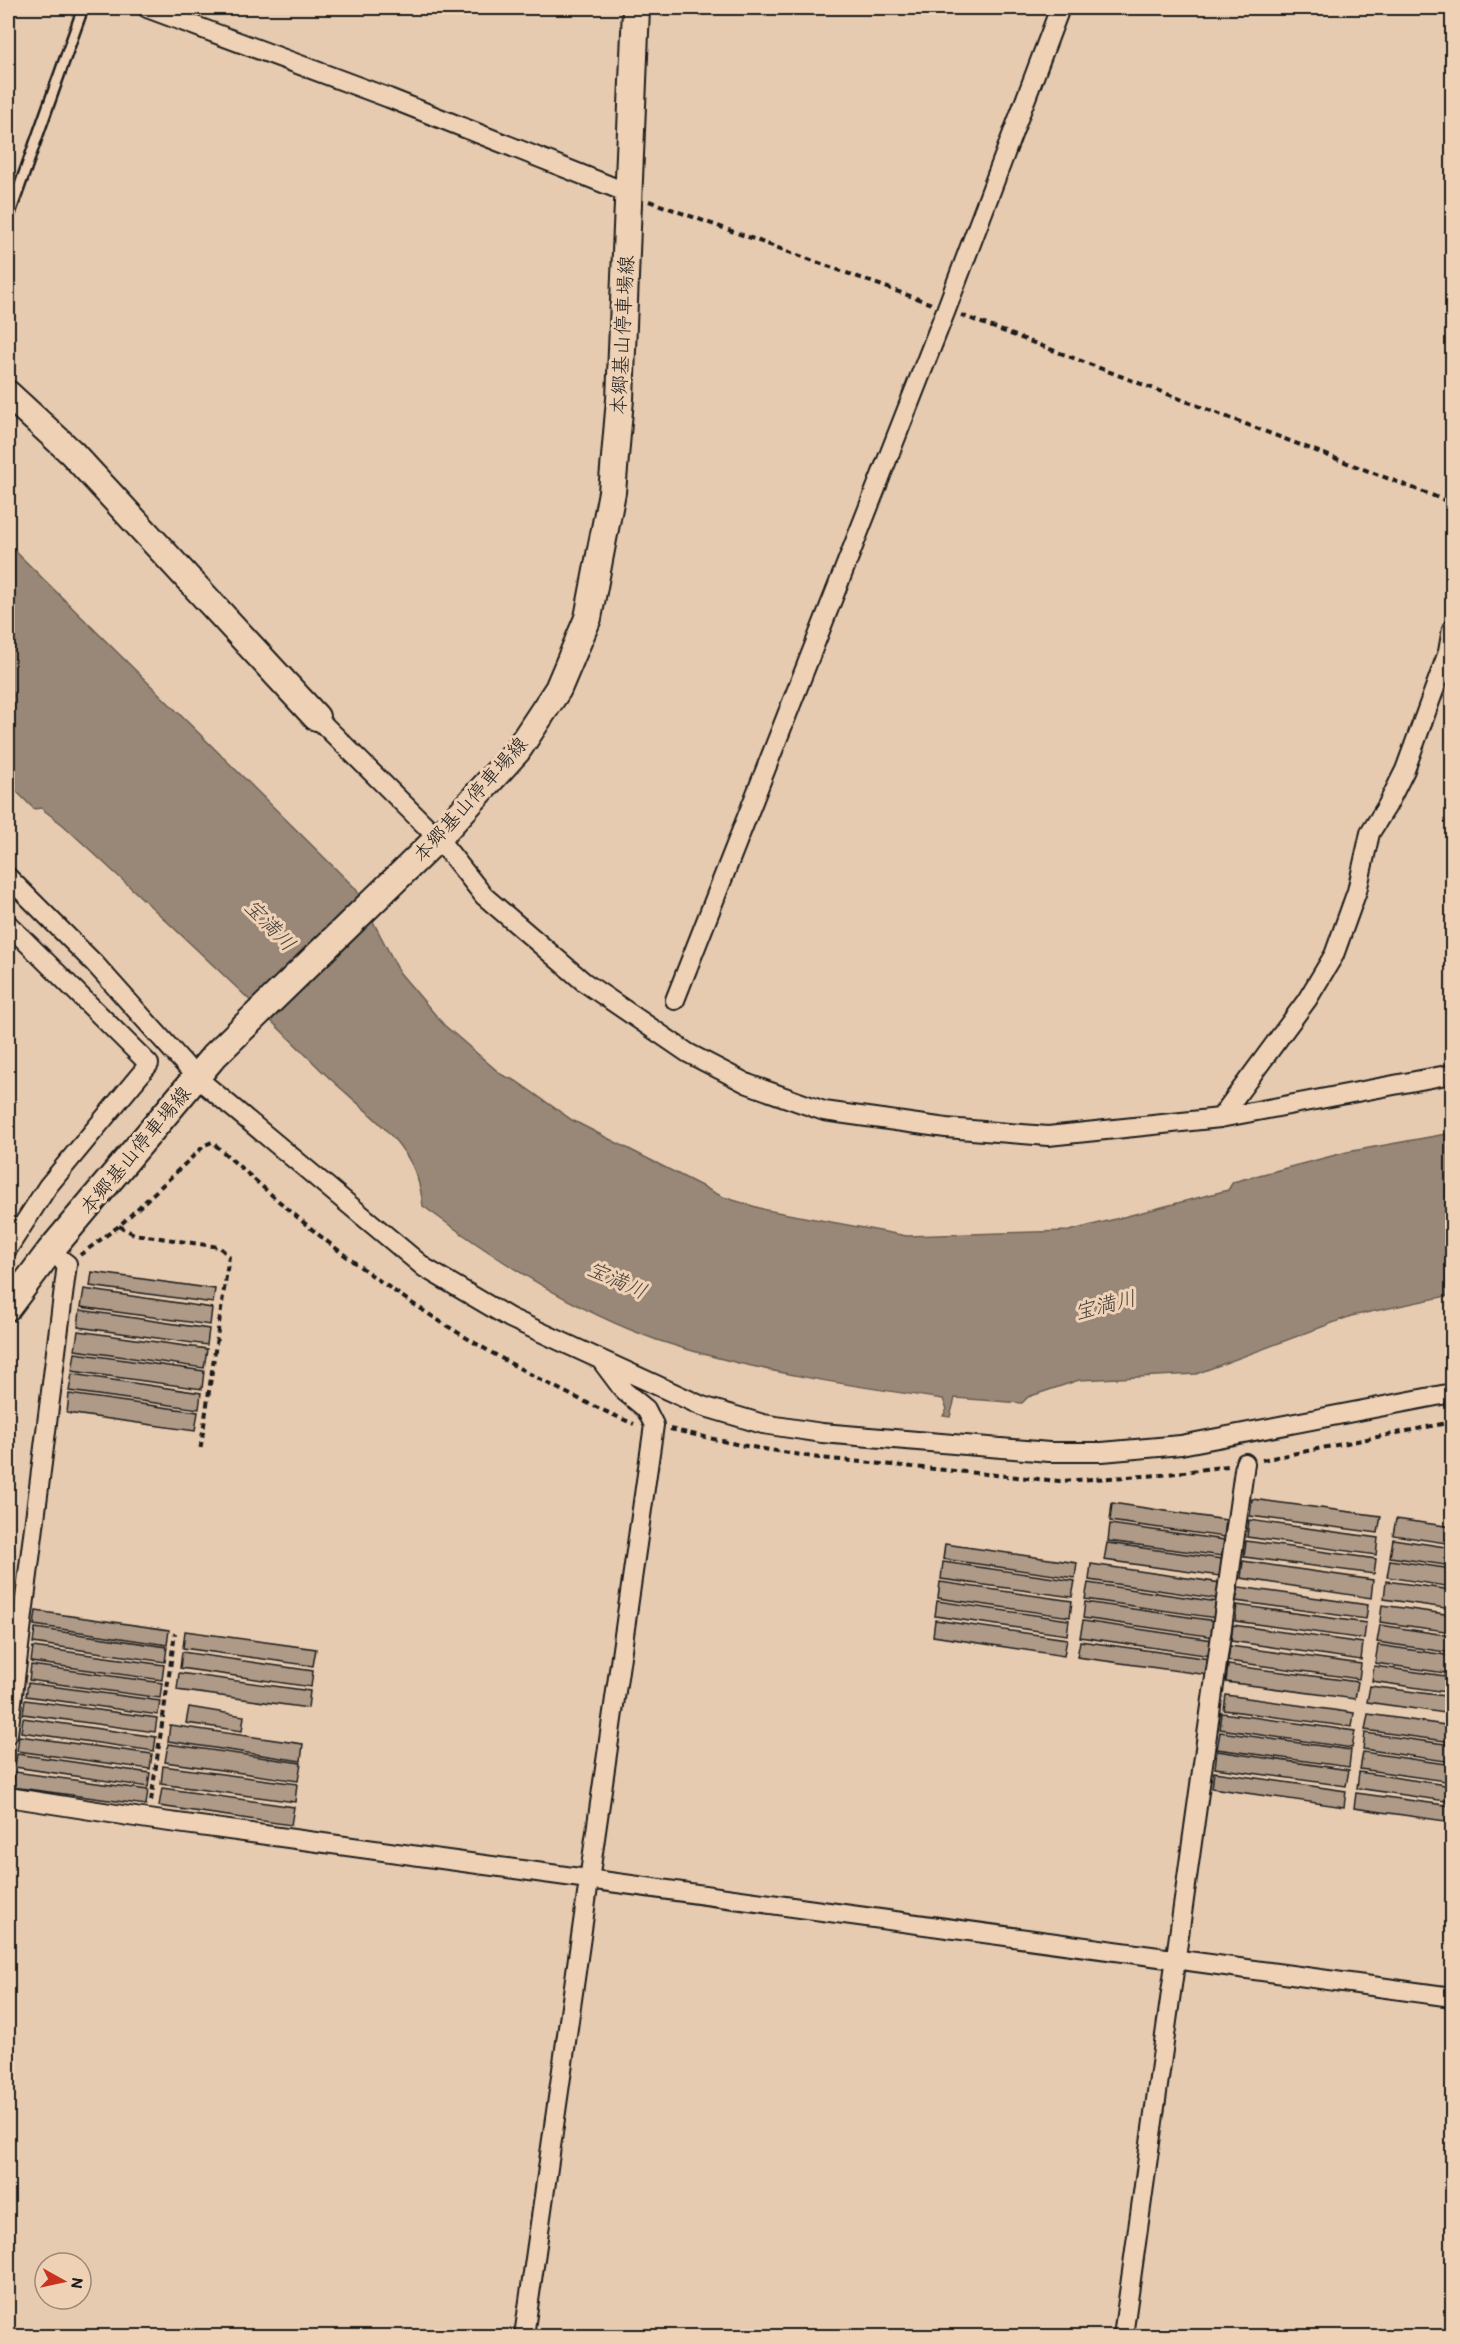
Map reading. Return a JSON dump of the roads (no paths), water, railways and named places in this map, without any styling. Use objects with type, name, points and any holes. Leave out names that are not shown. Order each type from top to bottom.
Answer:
[{"type":"main road","name":"本郷基山停車場線","points":[[8,1307],[59,1258],[214,1056],[434,842],[517,751],[558,689],[588,618],[612,492],[620,399],[636,8]]},
{"type":"main road","points":[[8,394],[72,453],[316,717]]},
{"type":"street","points":[[147,8],[389,98],[628,193]]},
{"type":"street","points":[[675,1000],[946,310],[1060,8]]},
{"type":"street","points":[[1220,1118],[1307,1000],[1334,955],[1357,891],[1370,833],[1405,770],[1448,652],[1452,629]]},
{"type":"street","points":[[316,717],[484,896],[584,982],[670,1042],[759,1088],[824,1111],[946,1128],[1048,1136],[1220,1118],[1452,1074]]},
{"type":"street","points":[[8,877],[95,964],[196,1077],[425,1268],[510,1318],[702,1406],[763,1424],[822,1433],[1049,1452],[1102,1452],[1181,1445],[1452,1393]]},
{"type":"street","points":[[8,924],[149,1064],[48,1186],[8,1248]]},
{"type":"street","points":[[8,1734],[59,1258]]},
{"type":"street","points":[[524,2337],[654,1425],[646,1409],[624,1391],[600,1359]]},
{"type":"street","points":[[1123,2337],[1245,1463]]},
{"type":"street","points":[[8,1797],[148,1820],[591,1878],[1452,1997]]},
{"type":"lane","points":[[8,219],[83,8]]},
{"type":"water","name":"宝満川","points":[[8,544],[356,889],[400,973],[444,1025],[502,1075],[516,1081],[572,1120],[723,1197],[766,1210],[907,1236],[1069,1231],[1228,1190],[1233,1182],[1347,1152],[1452,1133],[1452,1295],[1351,1316],[1196,1374],[1079,1380],[1028,1397],[1022,1403],[955,1398],[950,1417],[943,1416],[947,1409],[943,1399],[763,1369],[657,1340],[595,1314],[507,1264],[423,1206],[415,1171],[404,1152],[386,1130],[330,1079],[193,945],[63,825],[41,808],[34,809],[8,783]]}]
